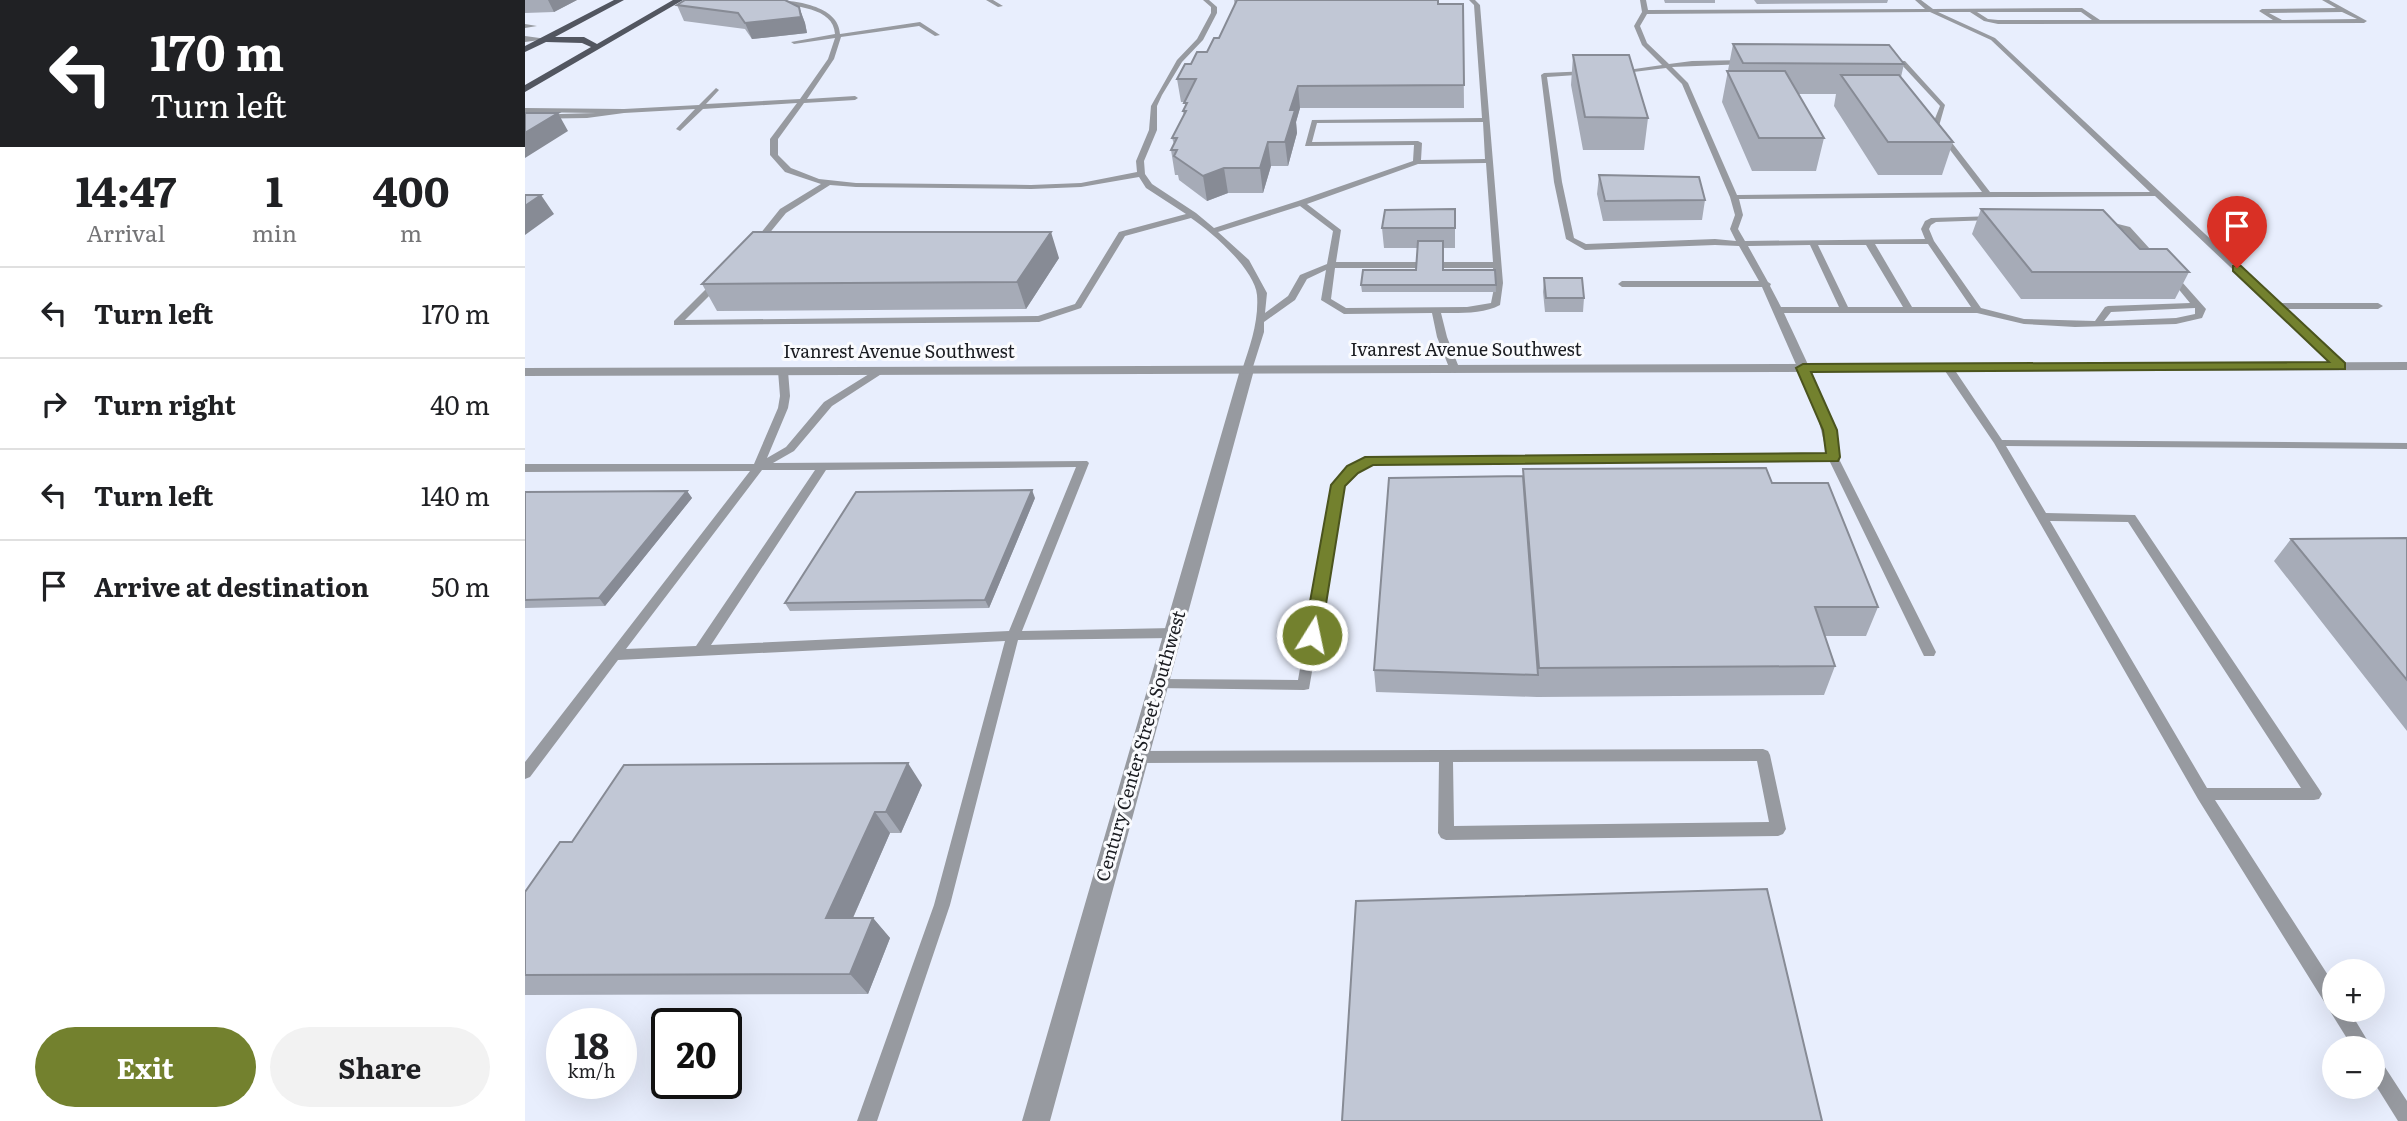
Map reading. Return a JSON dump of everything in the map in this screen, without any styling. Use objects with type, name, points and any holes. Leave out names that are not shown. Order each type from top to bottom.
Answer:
[{"type":"main road","points":[[525,49],[620,0]]},
{"type":"main road","points":[[659,0],[678,1]]},
{"type":"main road","points":[[525,89],[678,1]]},
{"type":"main road","points":[[543,39],[584,40],[597,47]]},
{"type":"street","points":[[525,39],[543,39]]},
{"type":"street","name":"Ivanrest Avenue Southwest","points":[[525,372],[2407,366]]},
{"type":"street","name":"Century Center Street Southwest","points":[[1036,1121],[1247,370]]},
{"type":"lane","points":[[804,5],[819,0]]},
{"type":"lane","points":[[989,0],[1000,6]]},
{"type":"lane","points":[[1206,0],[1214,6],[1214,13],[1200,40],[1174,68],[1154,106],[1155,121],[1140,161],[1141,174],[1149,186],[1193,215],[1245,260],[1262,293],[1260,321],[1247,370]]},
{"type":"lane","points":[[1301,202],[1337,230],[1326,300],[1344,311],[1467,310],[1495,305],[1499,283],[1477,5],[1472,0]]},
{"type":"lane","points":[[1643,0],[1645,12],[1637,26],[1644,44],[1685,83],[1734,197],[1739,215],[1734,229],[1767,284],[1830,430],[1833,457],[1929,652]]},
{"type":"lane","points":[[1918,0],[1929,11],[1993,39],[2340,366]]},
{"type":"lane","points":[[1971,10],[1986,20],[1998,22],[2364,21],[2325,0]]},
{"type":"lane","points":[[678,1],[690,1]]},
{"type":"lane","points":[[768,1],[804,5],[828,15],[837,23],[840,37],[837,49],[774,140],[774,155],[788,170],[829,182],[924,187],[1080,185],[1141,174]]},
{"type":"lane","points":[[1645,12],[2082,9],[2099,22]]},
{"type":"lane","points":[[2280,21],[2262,11],[2344,10]]},
{"type":"lane","points":[[794,42],[920,24],[937,35]]},
{"type":"lane","points":[[525,26],[534,26]]},
{"type":"lane","points":[[1759,61],[1544,75],[1558,182],[1570,239],[1585,247],[1715,242],[1742,244],[1930,241]]},
{"type":"lane","points":[[1877,62],[1903,62],[1943,106],[1935,126],[1988,194]]},
{"type":"lane","points":[[680,130],[716,90]]},
{"type":"lane","points":[[525,110],[624,111],[856,98]]},
{"type":"lane","points":[[525,117],[587,116],[624,111]]},
{"type":"lane","points":[[1417,162],[1418,144],[1308,144],[1314,121],[1486,120]]},
{"type":"lane","points":[[1212,231],[1417,162],[1489,161]]},
{"type":"lane","points":[[746,253],[783,211],[829,182]]},
{"type":"lane","points":[[1734,197],[2159,194]]},
{"type":"lane","points":[[729,271],[677,323],[1039,319],[1078,306],[1122,234],[1193,215]]},
{"type":"lane","points":[[1977,310],[1930,241],[1925,229],[1928,223],[1934,220],[2009,218]]},
{"type":"lane","points":[[1778,310],[1977,310],[2018,322],[2190,319],[2199,316],[2201,309],[2198,305],[2127,229],[2090,219]]},
{"type":"lane","points":[[1869,242],[1909,310]]},
{"type":"lane","points":[[1812,243],[1845,310]]},
{"type":"lane","points":[[1260,321],[1292,298],[1303,277],[1332,265],[1497,265]]},
{"type":"lane","points":[[1622,284],[1767,284]]},
{"type":"lane","points":[[2099,322],[2108,309],[2198,305]]},
{"type":"lane","points":[[2275,306],[2378,306]]},
{"type":"lane","points":[[1436,310],[1442,337],[1455,370]]},
{"type":"lane","points":[[1948,368],[1999,443],[2203,794],[2322,982]]},
{"type":"lane","points":[[759,467],[763,447],[777,425],[785,399],[783,371]]},
{"type":"lane","points":[[525,773],[759,467],[790,449],[828,404],[881,371]]},
{"type":"lane","points":[[1999,443],[2407,446]]},
{"type":"lane","points":[[1159,684],[1304,685],[1338,485],[1353,469],[1370,460],[1833,457]]},
{"type":"lane","points":[[525,468],[1083,463],[1013,636],[942,905],[867,1121]]},
{"type":"lane","points":[[700,651],[823,466]]},
{"type":"lane","points":[[2042,517],[2131,518],[2314,794],[2203,794]]},
{"type":"lane","points":[[614,655],[1013,636],[1173,633]]},
{"type":"lane","points":[[1138,757],[1445,756],[1763,755],[1778,829],[1446,833],[1445,756]]},
{"type":"lane","points":[[2385,1083],[2407,1118]]},
{"type":"building","points":[[685,0],[785,0],[799,7],[801,17],[745,23],[738,13],[677,5]]},
{"type":"building","points":[[1237,0],[1438,0],[1438,4],[1463,4],[1464,85],[1298,86],[1290,110],[1295,110],[1285,142],[1268,142],[1260,168],[1224,168],[1203,176],[1174,156],[1177,150],[1171,150],[1177,138],[1172,138],[1186,111],[1183,111],[1187,103],[1184,103],[1196,79],[1177,79],[1185,64],[1191,64],[1197,52],[1207,52],[1214,38],[1219,38]]},
{"type":"building","points":[[1733,44],[1889,45],[1904,64],[1743,63]]},
{"type":"building","points":[[1573,55],[1629,55],[1648,118],[1585,117]]},
{"type":"building","points":[[1727,71],[1785,71],[1824,138],[1759,138]]},
{"type":"building","points":[[1841,75],[1899,75],[1953,142],[1888,142]]},
{"type":"building","points":[[525,113],[558,113],[525,133]]},
{"type":"building","points":[[1599,175],[1699,177],[1705,200],[1605,201]]},
{"type":"building","points":[[525,195],[541,195],[525,206]]},
{"type":"building","points":[[1455,209],[1455,228],[1382,228],[1385,210]]},
{"type":"building","points":[[1981,209],[2103,210],[2140,249],[2167,249],[2189,272],[2032,272]]},
{"type":"building","points":[[753,232],[1051,232],[1017,282],[702,284]]},
{"type":"building","points":[[1418,241],[1443,241],[1443,270],[1495,270],[1496,285],[1361,285],[1363,270],[1416,270]]},
{"type":"building","points":[[1544,278],[1582,278],[1584,298],[1546,298]]},
{"type":"building","points":[[1766,468],[1772,483],[1828,483],[1878,607],[1815,607],[1835,666],[1539,668],[1523,469]]},
{"type":"building","points":[[1523,476],[1538,675],[1374,670],[1389,478]]},
{"type":"building","points":[[1032,490],[985,600],[785,603],[856,492]]},
{"type":"building","points":[[687,491],[599,598],[525,600],[525,492]]},
{"type":"building","points":[[2407,538],[2407,680],[2291,539]]},
{"type":"building","points":[[908,763],[886,812],[875,812],[826,918],[873,918],[850,974],[525,975],[525,892],[560,842],[572,842],[624,765]]},
{"type":"building","points":[[1767,889],[1822,1121],[1342,1121],[1356,901]]},
{"type":"route","points":[[1312,635],[1338,485],[1353,469],[1370,460],[1833,457],[1830,430],[1803,368],[2340,366],[2237,268]]}]
